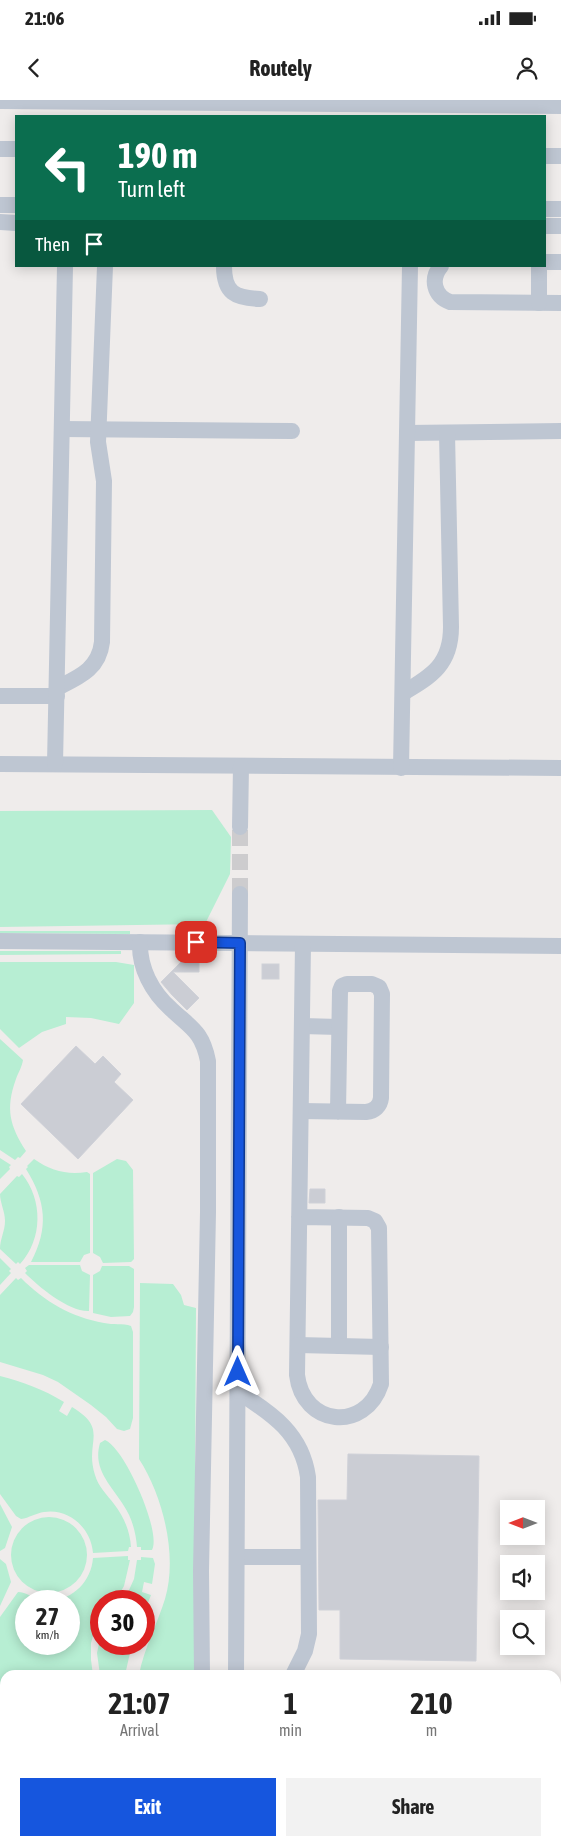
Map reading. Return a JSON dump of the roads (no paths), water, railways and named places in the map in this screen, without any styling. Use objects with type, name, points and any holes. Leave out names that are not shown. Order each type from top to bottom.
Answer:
[{"type":"street","points":[[0,100],[523,111],[561,106]]},
{"type":"street","points":[[0,149],[15,150]]},
{"type":"street","points":[[546,156],[561,156]]},
{"type":"street","points":[[0,205],[15,205]]},
{"type":"street","points":[[546,209],[561,209]]},
{"type":"street","points":[[0,222],[15,223]]},
{"type":"street","points":[[546,226],[561,226]]},
{"type":"street","points":[[546,262],[561,262]]},
{"type":"street","points":[[56,764],[65,267]]},
{"type":"street","points":[[0,696],[57,692],[88,671],[98,659],[101,651],[103,633],[104,480],[98,442],[105,267]]},
{"type":"street","points":[[224,267],[224,279],[232,292],[240,297],[260,299]]},
{"type":"street","points":[[401,768],[410,267]]},
{"type":"street","points":[[440,267],[434,282],[437,293],[445,300],[456,303],[561,304]]},
{"type":"street","points":[[539,267],[540,303]]},
{"type":"street","points":[[62,429],[292,431]]},
{"type":"street","points":[[407,433],[561,431]]},
{"type":"street","points":[[403,693],[434,673],[446,656],[450,642],[447,433]]},
{"type":"street","points":[[0,764],[561,768]]},
{"type":"street","points":[[240,826],[241,766]]},
{"type":"street","points":[[236,1670],[240,894]]},
{"type":"street","points":[[0,941],[561,946]]},
{"type":"street","points":[[140,942],[142,964],[149,982],[162,1001],[194,1030],[204,1044],[208,1061],[208,1222],[202,1551],[202,1670]]},
{"type":"street","points":[[299,1217],[368,1218],[375,1221],[379,1228],[381,1384],[374,1400],[368,1407],[353,1416],[335,1417],[318,1412],[301,1392],[298,1375],[299,1217],[303,944]]},
{"type":"street","points":[[301,1111],[338,1112],[370,1112],[377,1108],[381,1102],[382,994],[379,987],[372,984],[347,984],[342,986],[339,993],[338,1112]]},
{"type":"street","points":[[302,1026],[339,1026]]},
{"type":"street","points":[[339,1217],[339,1346]]},
{"type":"street","points":[[298,1345],[381,1347]]},
{"type":"street","points":[[238,1392],[276,1418],[293,1437],[304,1456],[308,1477],[309,1634],[305,1651],[296,1670]]},
{"type":"street","points":[[237,1557],[308,1557]]},
{"type":"tunnel","points":[[240,827],[240,894]]}]
